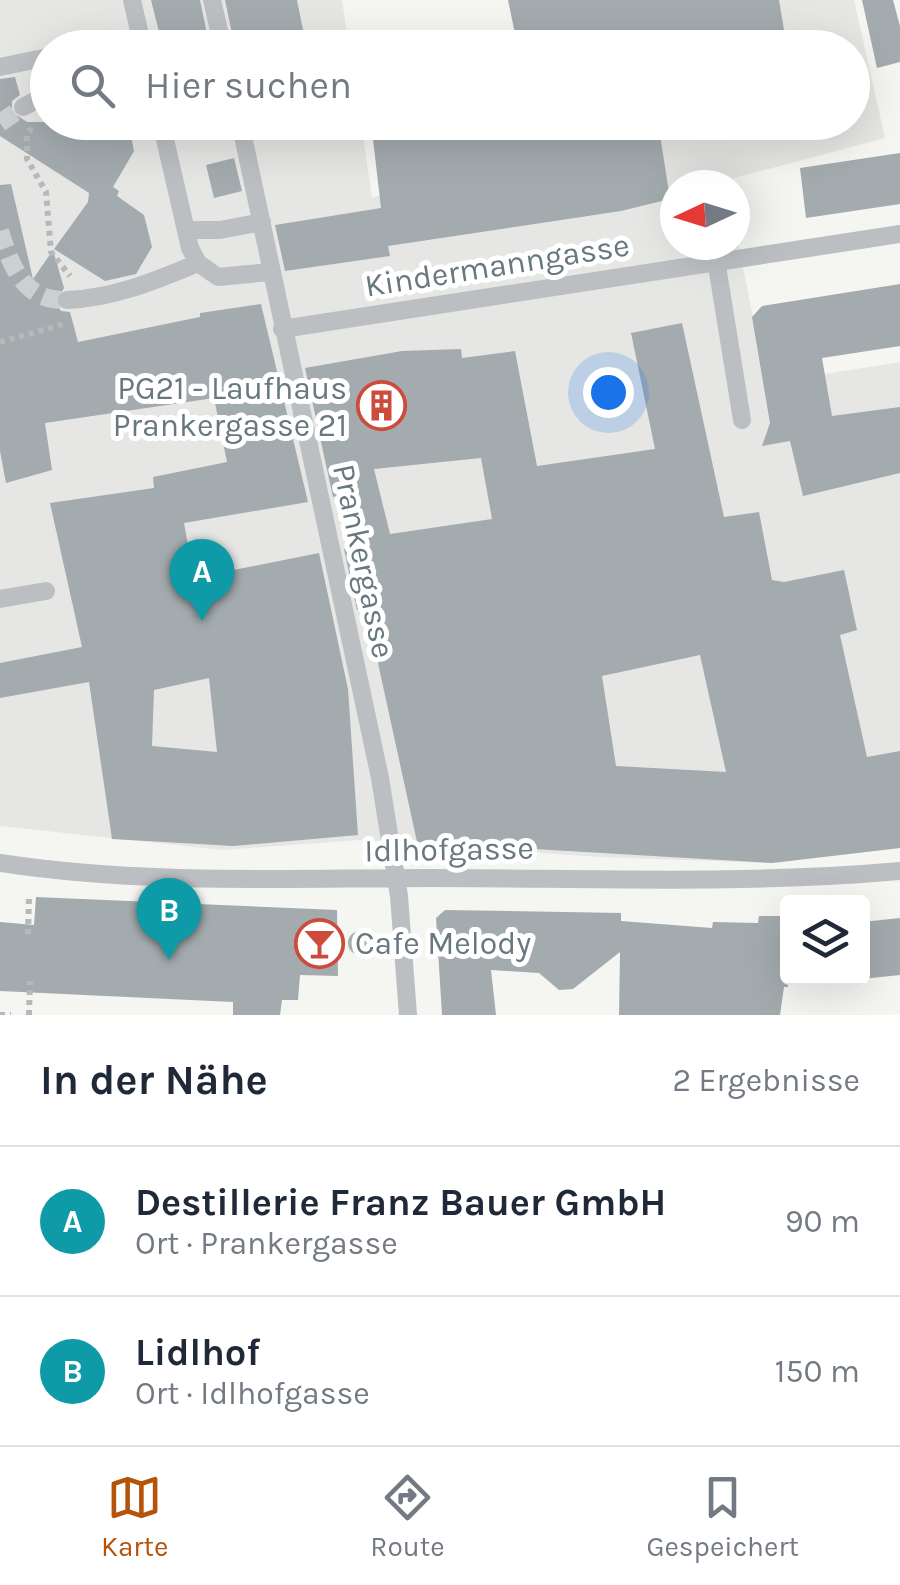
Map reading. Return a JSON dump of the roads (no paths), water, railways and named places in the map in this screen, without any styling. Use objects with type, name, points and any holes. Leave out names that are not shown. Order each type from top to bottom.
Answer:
[{"type":"street","points":[[132,0],[139,30]]},
{"type":"street","points":[[212,0],[219,30]]},
{"type":"street","points":[[0,67],[30,61]]},
{"type":"street","points":[[26,105],[30,103]]},
{"type":"street","points":[[165,140],[198,263],[218,278],[270,272]]},
{"type":"street","name":"Prankergasse","points":[[244,140],[380,778],[395,878],[408,1015]]},
{"type":"street","points":[[187,230],[220,230],[262,222]]},
{"type":"street","name":"Kindermanngasse","points":[[750,255],[900,234]]},
{"type":"street","points":[[716,260],[742,420]]},
{"type":"street","name":"Kindermanngasse","points":[[282,329],[716,260]]},
{"type":"street","points":[[75,300],[138,288],[198,263]]},
{"type":"street","points":[[0,599],[46,591]]},
{"type":"street","name":"Idlhofgasse","points":[[0,863],[142,878],[685,879],[900,871]]},
{"type":"tunnel","points":[[0,123],[23,107]]},
{"type":"tunnel","points":[[0,231],[15,269],[30,288],[52,299],[67,300]]},
{"type":"place","name":"PG21 - Laufhaus Prankergasse 21","points":[[382,406]]},
{"type":"place","name":"Destillerie Franz Bauer GmbH","points":[[202,621]]},
{"type":"place","name":"Cafe Melody","points":[[320,943]]},
{"type":"place","name":"Lidlhof","points":[[169,960]]}]
